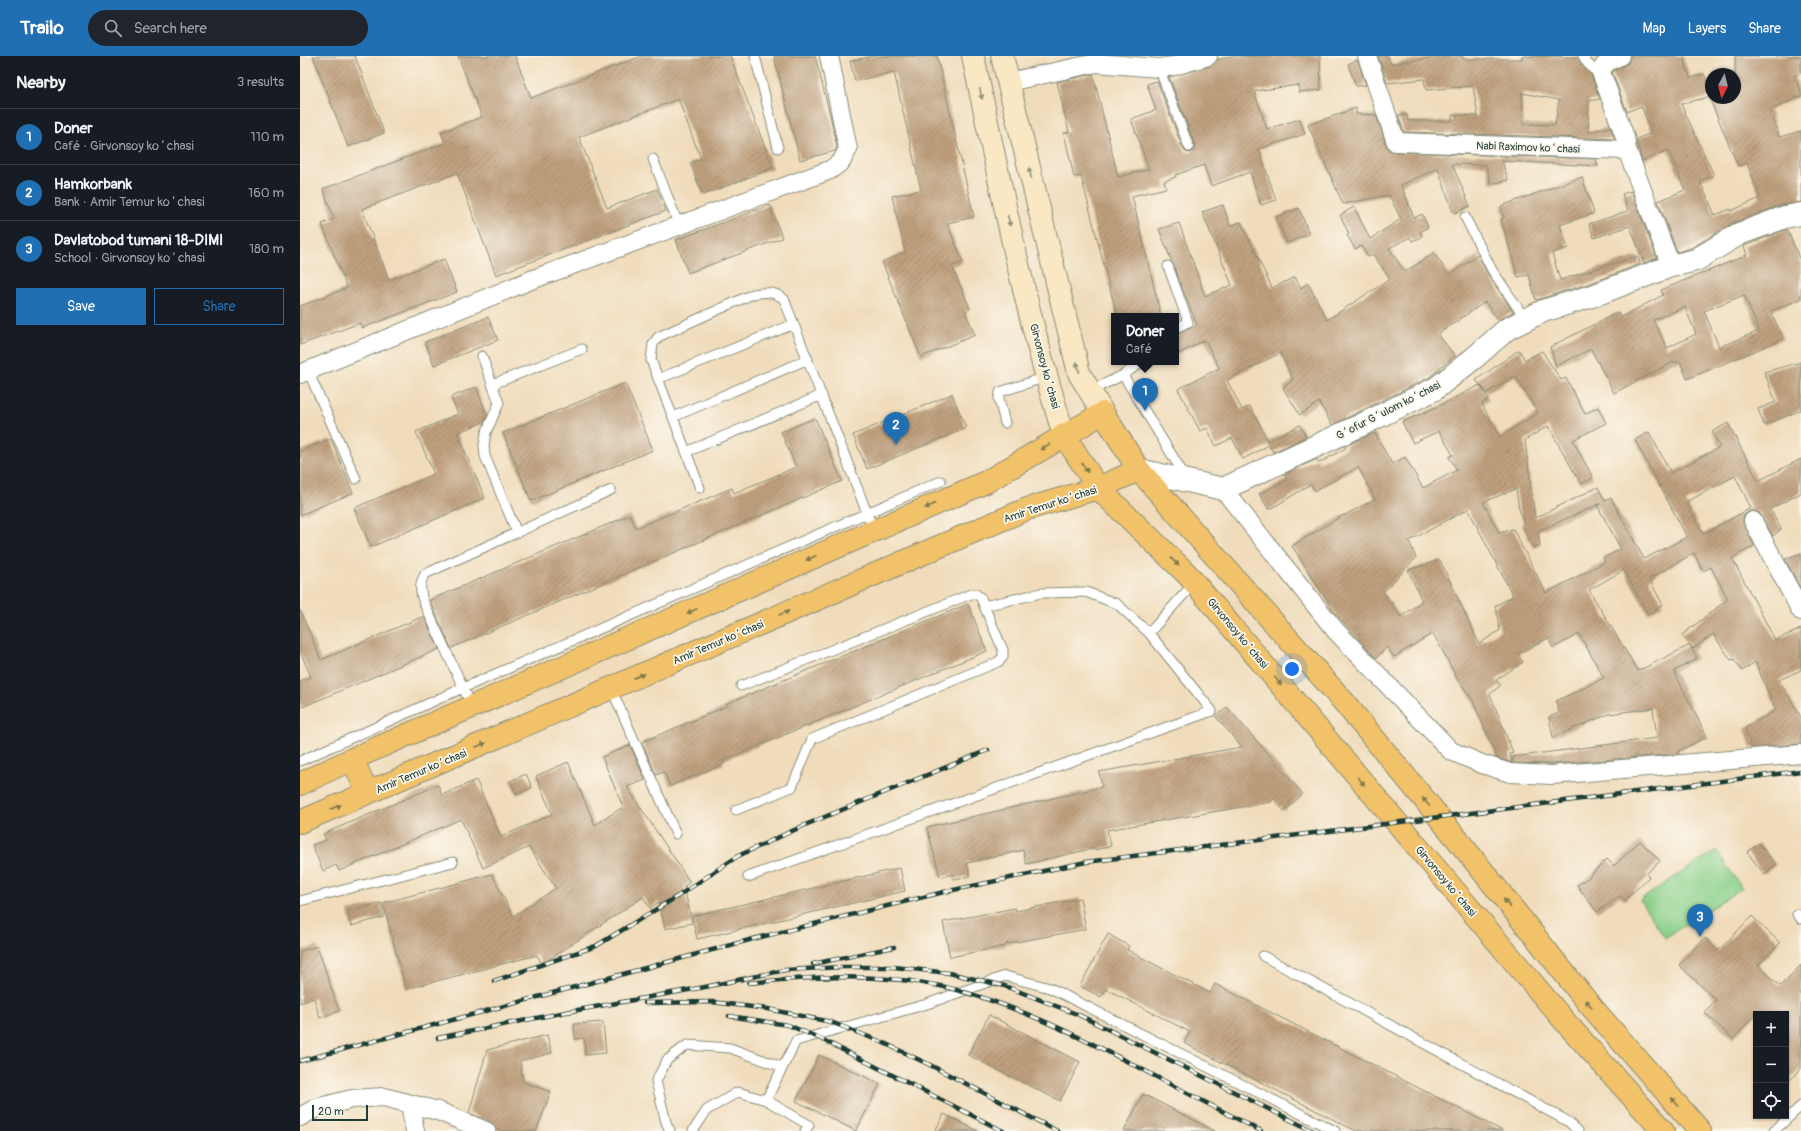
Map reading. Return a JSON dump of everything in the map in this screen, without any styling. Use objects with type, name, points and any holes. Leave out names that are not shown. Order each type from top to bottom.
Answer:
[{"type":"main road","name":"Girvonsoy koʻchasi","points":[[973,56],[1005,204],[1046,377],[1064,435],[1098,488],[1195,582],[1562,1018],[1663,1131]]},
{"type":"main road","points":[[1002,56],[1079,373],[1139,470],[1343,701],[1457,839],[1589,1004],[1700,1131]]},
{"type":"main road","points":[[300,784],[352,759],[468,697],[871,521],[986,482],[1103,413]]},
{"type":"main road","name":"Amir Temur koʻchasi","points":[[300,822],[1027,509],[1098,488],[1139,470]]},
{"type":"main road","points":[[352,759],[368,793]]},
{"type":"street","points":[[304,372],[531,280],[830,170],[841,162],[848,149],[829,56]]},
{"type":"street","name":"Nabi Raximov koʻchasi","points":[[1367,56],[1396,142],[1627,150]]},
{"type":"street","points":[[1620,56],[1607,62],[1603,66],[1601,72],[1625,138],[1627,150],[1671,266]]},
{"type":"street","points":[[1008,82],[1096,63],[1159,68],[1199,57]]},
{"type":"street","name":"Gʻofur Gʻulom koʻchasi","points":[[1223,489],[1435,389],[1508,329],[1526,320],[1543,312],[1595,295],[1671,266],[1696,260],[1739,234],[1801,214]]},
{"type":"street","points":[[1139,470],[1223,489],[1335,630],[1451,751],[1482,764],[1510,773],[1551,775],[1801,754]]},
{"type":"street","points":[[1753,521],[1801,611]]},
{"type":"street","points":[[300,1117],[316,1108],[352,1099],[384,1097],[438,1111],[486,1131]]},
{"type":"street","points":[[410,1104],[415,1131]]},
{"type":"lane","points":[[755,56],[778,148]]},
{"type":"lane","points":[[1583,56],[1587,63],[1603,78]]},
{"type":"lane","points":[[1159,68],[1189,147]]},
{"type":"lane","points":[[653,159],[678,226]]},
{"type":"lane","points":[[1465,217],[1492,270],[1526,320]]},
{"type":"lane","points":[[1168,266],[1188,322],[1179,326]]},
{"type":"lane","points":[[700,488],[651,360],[653,344],[658,337],[753,294],[768,292],[778,294],[784,299],[871,521],[941,481]]},
{"type":"lane","points":[[658,380],[794,324]]},
{"type":"lane","points":[[493,384],[582,349]]},
{"type":"lane","points":[[482,356],[499,404],[486,433],[484,444],[485,456],[517,533]]},
{"type":"lane","points":[[673,417],[808,359]]},
{"type":"lane","points":[[1090,392],[1123,375],[1138,365]]},
{"type":"lane","points":[[304,372],[356,479]]},
{"type":"lane","points":[[1123,375],[1188,481]]},
{"type":"lane","points":[[1006,423],[999,399],[1000,392],[1046,377]]},
{"type":"lane","points":[[686,452],[822,395]]},
{"type":"lane","points":[[300,761],[468,697],[423,600],[420,588],[425,574],[611,490]]},
{"type":"lane","points":[[1149,633],[1195,582]]},
{"type":"lane","points":[[748,877],[1212,712],[1149,633],[1117,604],[1086,592],[1041,593],[984,606]]},
{"type":"lane","points":[[736,810],[792,787],[812,739],[998,662],[1003,657],[1003,650],[980,598],[976,594],[971,594],[741,686]]},
{"type":"lane","points":[[611,688],[676,834]]},
{"type":"lane","points":[[300,901],[453,862]]},
{"type":"lane","points":[[1263,956],[1569,1122],[1578,1131]]},
{"type":"lane","points":[[766,1100],[796,1041],[927,1004],[1005,976],[1050,988],[1335,1131]]},
{"type":"lane","points":[[670,1131],[666,1122],[656,1081],[667,1060],[687,1045],[730,1048],[782,1067]]},
{"type":"lane","points":[[693,1131],[707,1110],[738,1092],[766,1100],[809,1125],[805,1131]]},
{"type":"lane","points":[[1774,1131],[1801,1106]]},
{"type":"green space","points":[[1716,850],[1742,888],[1665,938],[1640,900]]},
{"type":"building","points":[[313,56],[355,56],[384,133],[348,147]]},
{"type":"building","points":[[458,56],[515,56],[531,98],[642,56],[730,56],[773,168],[703,195],[690,163],[701,159],[678,99],[579,137],[607,208],[657,189],[666,211],[496,275],[457,173],[362,209],[389,280],[444,259],[457,292],[362,328],[360,323],[300,345],[300,306],[347,288],[322,224],[334,219],[323,189],[445,143],[441,132],[482,117]]},
{"type":"building","points":[[774,56],[815,56],[837,147],[835,151],[800,160]]},
{"type":"building","points":[[873,56],[937,56],[974,217],[947,223],[963,262],[952,266],[970,309],[965,311],[975,335],[921,357],[882,262],[905,252],[892,196],[921,190],[894,72],[855,81],[850,61]]},
{"type":"building","points":[[1231,56],[1320,56],[1321,90],[1299,92],[1299,85],[1254,91],[1267,129],[1300,119],[1305,134],[1259,149],[1276,200],[1261,205],[1250,172],[1211,186],[1204,165],[1175,175],[1176,177],[1164,181],[1166,188],[1132,196],[1160,313],[1116,313],[1081,176],[1074,177],[1064,133],[1069,132],[1057,82],[1093,74],[1118,177],[1149,169],[1131,119],[1156,110],[1147,84],[1157,81],[1183,149],[1186,152],[1191,153],[1194,150],[1195,145],[1169,77],[1211,66],[1217,60]]},
{"type":"building","points":[[1378,56],[1388,56],[1391,64],[1442,56],[1463,56],[1462,59],[1522,59],[1522,56],[1577,57],[1582,66],[1591,75],[1600,99],[1589,101],[1588,132],[1610,127],[1615,139],[1404,132],[1398,115],[1407,115],[1408,121],[1452,121],[1452,115],[1478,116],[1473,86],[1426,90],[1424,79],[1387,83]],"holes":[[[1522,93],[1559,100],[1555,125],[1523,124]]]},
{"type":"building","points":[[1630,56],[1683,56],[1690,78],[1704,74],[1705,98],[1681,104],[1714,175],[1700,181],[1715,215],[1731,209],[1731,211],[1760,198],[1747,163],[1738,166],[1712,104],[1741,104],[1741,68],[1735,68],[1735,56],[1801,56],[1801,73],[1794,76],[1801,91],[1801,96],[1770,110],[1779,137],[1801,131],[1801,202],[1781,205],[1735,222],[1691,248],[1677,252],[1658,201],[1685,190],[1668,150],[1642,161],[1636,139],[1652,133],[1641,106],[1627,112],[1612,72],[1628,63]]},
{"type":"building","points":[[1357,60],[1366,85],[1356,86],[1348,64]]},
{"type":"building","points":[[1356,108],[1356,114],[1376,115],[1386,145],[1389,150],[1395,152],[1596,159],[1598,166],[1502,161],[1508,180],[1491,184],[1486,165],[1452,164],[1470,206],[1455,213],[1453,212],[1438,168],[1401,185],[1414,218],[1422,214],[1428,227],[1420,232],[1422,237],[1412,241],[1410,237],[1389,248],[1405,272],[1434,253],[1449,275],[1478,255],[1487,273],[1513,312],[1498,320],[1485,302],[1438,334],[1455,356],[1438,370],[1428,378],[1332,425],[1319,402],[1300,415],[1283,388],[1293,380],[1280,353],[1227,380],[1242,410],[1250,406],[1268,441],[1300,425],[1306,437],[1273,452],[1269,445],[1243,459],[1232,438],[1216,446],[1207,428],[1200,431],[1178,389],[1219,368],[1205,340],[1179,353],[1179,334],[1197,325],[1159,229],[1179,223],[1205,296],[1232,285],[1202,212],[1223,205],[1230,226],[1241,222],[1272,288],[1295,277],[1301,288],[1308,283],[1327,320],[1390,279],[1373,254],[1368,257],[1361,246],[1355,249],[1347,235],[1349,234],[1340,215],[1354,207],[1370,239],[1401,219],[1389,195],[1343,204],[1308,125]]},
{"type":"building","points":[[1582,177],[1594,213],[1560,225],[1568,248],[1552,253],[1560,280],[1638,256],[1640,264],[1591,283],[1536,300],[1529,275],[1518,277],[1501,219],[1504,218],[1501,206]]},
{"type":"building","points":[[1631,191],[1657,258],[1644,263],[1630,226],[1594,238],[1589,224],[1628,211],[1622,194]]},
{"type":"building","points":[[770,205],[782,238],[688,273],[676,240]]},
{"type":"building","points":[[1299,208],[1309,234],[1287,243],[1276,217]]},
{"type":"building","points":[[1787,229],[1801,263],[1801,299],[1771,311],[1783,339],[1687,379],[1680,361],[1676,363],[1675,361],[1614,393],[1591,349],[1556,366],[1550,347],[1618,312],[1621,317],[1663,295],[1661,290],[1747,255],[1744,246]],"holes":[[[1744,295],[1759,331],[1719,347],[1704,311]],[[1685,307],[1696,334],[1667,348],[1653,320]]]},
{"type":"building","points":[[488,317],[498,340],[434,365],[425,342]]},
{"type":"building","points":[[1519,350],[1525,360],[1542,351],[1561,380],[1566,378],[1585,414],[1598,407],[1606,423],[1573,440],[1593,478],[1581,484],[1548,426],[1525,440],[1535,518],[1598,487],[1605,501],[1611,498],[1644,559],[1687,537],[1635,440],[1649,432],[1671,473],[1720,447],[1712,432],[1728,423],[1758,481],[1801,459],[1801,493],[1770,509],[1781,529],[1773,536],[1759,512],[1748,512],[1744,516],[1743,521],[1754,546],[1732,558],[1775,640],[1801,629],[1801,670],[1779,680],[1801,717],[1801,744],[1751,748],[1745,728],[1776,710],[1755,662],[1742,671],[1734,659],[1731,660],[1713,634],[1693,649],[1690,646],[1697,659],[1674,671],[1707,737],[1678,751],[1679,754],[1551,764],[1513,763],[1513,757],[1657,738],[1653,708],[1609,714],[1553,737],[1549,717],[1559,713],[1556,701],[1604,678],[1579,634],[1553,648],[1548,638],[1518,654],[1523,662],[1496,680],[1501,685],[1490,694],[1513,753],[1510,754],[1512,763],[1497,758],[1472,699],[1458,680],[1433,633],[1394,657],[1387,647],[1376,658],[1335,613],[1292,546],[1343,515],[1375,499],[1358,467],[1315,491],[1311,484],[1269,510],[1259,494],[1287,480],[1284,474],[1317,459],[1319,463],[1346,448],[1345,446],[1375,433],[1392,464],[1405,457],[1423,488],[1457,470],[1449,457],[1453,455],[1439,431],[1413,443],[1402,422],[1439,406],[1480,385],[1489,399],[1482,404],[1500,437],[1538,413],[1515,376],[1487,393],[1476,380]],"holes":[[[1735,476],[1751,508],[1703,534],[1686,502]],[[1516,489],[1519,509],[1524,524],[1522,525],[1533,548],[1540,546],[1538,531],[1597,505],[1621,549],[1603,558],[1605,562],[1546,593],[1513,529],[1499,533],[1483,502]],[[1468,509],[1513,596],[1495,606],[1500,630],[1479,644],[1440,560],[1408,570],[1422,601],[1401,617],[1383,592],[1416,558],[1409,541]],[[1694,553],[1703,571],[1711,567],[1728,599],[1682,635],[1690,645],[1638,671],[1589,590],[1624,570],[1648,614],[1663,605],[1649,579]]]},
{"type":"building","points":[[1801,362],[1801,410],[1764,425],[1758,409],[1776,402],[1764,372]]},
{"type":"building","points":[[625,383],[653,450],[531,501],[503,433]]},
{"type":"building","points":[[476,387],[487,415],[484,422],[457,433],[485,498],[371,547],[354,508],[434,474],[416,432],[458,414],[451,397]]},
{"type":"building","points":[[952,394],[966,428],[867,469],[853,435]]},
{"type":"building","points":[[815,418],[842,481],[451,648],[430,600],[630,515],[636,528],[732,488],[734,493],[796,467],[781,432]]},
{"type":"building","points":[[331,439],[353,493],[300,515],[300,451]]},
{"type":"building","points":[[1801,553],[1801,589],[1785,559]]},
{"type":"building","points":[[968,604],[987,651],[722,761],[724,764],[670,786],[664,772],[656,775],[642,742],[727,706],[726,704]]},
{"type":"building","points":[[300,610],[321,660],[424,616],[439,649],[300,708],[300,681],[311,677],[300,651]]},
{"type":"building","points":[[1227,707],[1303,794],[1284,811],[1274,799],[1271,802],[1107,830],[1111,846],[1095,850],[1095,848],[1026,864],[1023,850],[967,863],[970,876],[954,879],[953,874],[940,877],[927,827],[1102,787],[1099,772],[1242,747],[1216,717]]},
{"type":"building","points":[[630,745],[645,780],[627,787],[690,882],[684,886],[692,923],[665,929],[659,902],[650,908],[643,897],[542,964],[537,955],[406,989],[383,903],[492,874],[513,916],[556,888],[529,847],[483,868],[461,819],[339,871],[336,865],[323,871],[312,845],[326,840],[323,834],[438,785],[442,795],[476,780],[501,837],[552,814],[536,776],[568,762],[595,825],[623,807],[602,757]]},
{"type":"building","points":[[526,774],[532,787],[517,795],[510,781]]},
{"type":"building","points":[[1640,841],[1660,861],[1646,874],[1649,877],[1625,900],[1620,896],[1597,912],[1577,885],[1589,877],[1607,859],[1614,866]]},
{"type":"building","points":[[1759,843],[1776,865],[1764,874],[1747,852]]},
{"type":"building","points":[[900,868],[905,891],[697,939],[692,916]]},
{"type":"building","points":[[1080,898],[1086,929],[1006,944],[1006,946],[950,957],[943,922],[1015,908],[1016,911]]},
{"type":"building","points":[[381,903],[384,917],[351,926],[348,911]]},
{"type":"building","points":[[1752,916],[1780,943],[1758,965],[1780,986],[1801,965],[1801,1069],[1789,1081],[1789,1011],[1753,1011],[1753,1017],[1733,1039],[1704,1012],[1716,1000],[1679,965],[1705,938],[1718,951]]},
{"type":"building","points":[[1108,934],[1129,946],[1127,950],[1210,993],[1215,984],[1503,1131],[1356,1131],[1184,1043],[1190,1032],[1106,989],[1101,997],[1080,986]]},
{"type":"building","points":[[317,946],[339,1011],[320,1018],[314,998],[300,1003],[300,951]]},
{"type":"building","points":[[989,1015],[1080,1062],[1060,1101],[968,1055]]},
{"type":"building","points":[[603,1022],[606,1053],[585,1055],[584,1038],[575,1039],[574,1024]]},
{"type":"building","points":[[547,1035],[552,1053],[520,1061],[523,1082],[551,1092],[536,1131],[498,1131],[490,1122],[469,1113],[487,1050]]},
{"type":"building","points":[[819,1055],[880,1084],[856,1131],[796,1101]]},
{"type":"building","points":[[1143,1094],[1215,1131],[1124,1131]]},
{"type":"building","points":[[944,1114],[978,1131],[935,1131]]},
{"type":"railway","points":[[494,981],[596,946],[678,896],[738,856],[805,825],[988,750]]},
{"type":"railway","points":[[300,1061],[753,939],[944,892],[1086,862],[1801,771]]},
{"type":"railway","points":[[813,964],[894,947]]},
{"type":"railway","points":[[567,1012],[705,987],[785,970],[843,967],[894,967],[949,973],[1005,986],[1079,1015],[1313,1131]]},
{"type":"railway","points":[[749,983],[822,977],[897,979],[945,987],[970,994],[994,1001],[1064,1030],[1261,1131]]},
{"type":"railway","points":[[645,1003],[712,1002],[768,1009],[831,1022],[884,1043],[930,1065],[1057,1131]]},
{"type":"railway","points":[[438,1038],[571,1011]]},
{"type":"railway","points":[[729,1016],[788,1025],[819,1038],[1003,1131]]},
{"type":"place","name":"Doner","points":[[1145,411]]},
{"type":"place","name":"Hamkorbank","points":[[896,445]]},
{"type":"place","name":"Davlatobod tumani 18-DIMI","points":[[1700,937]]}]
